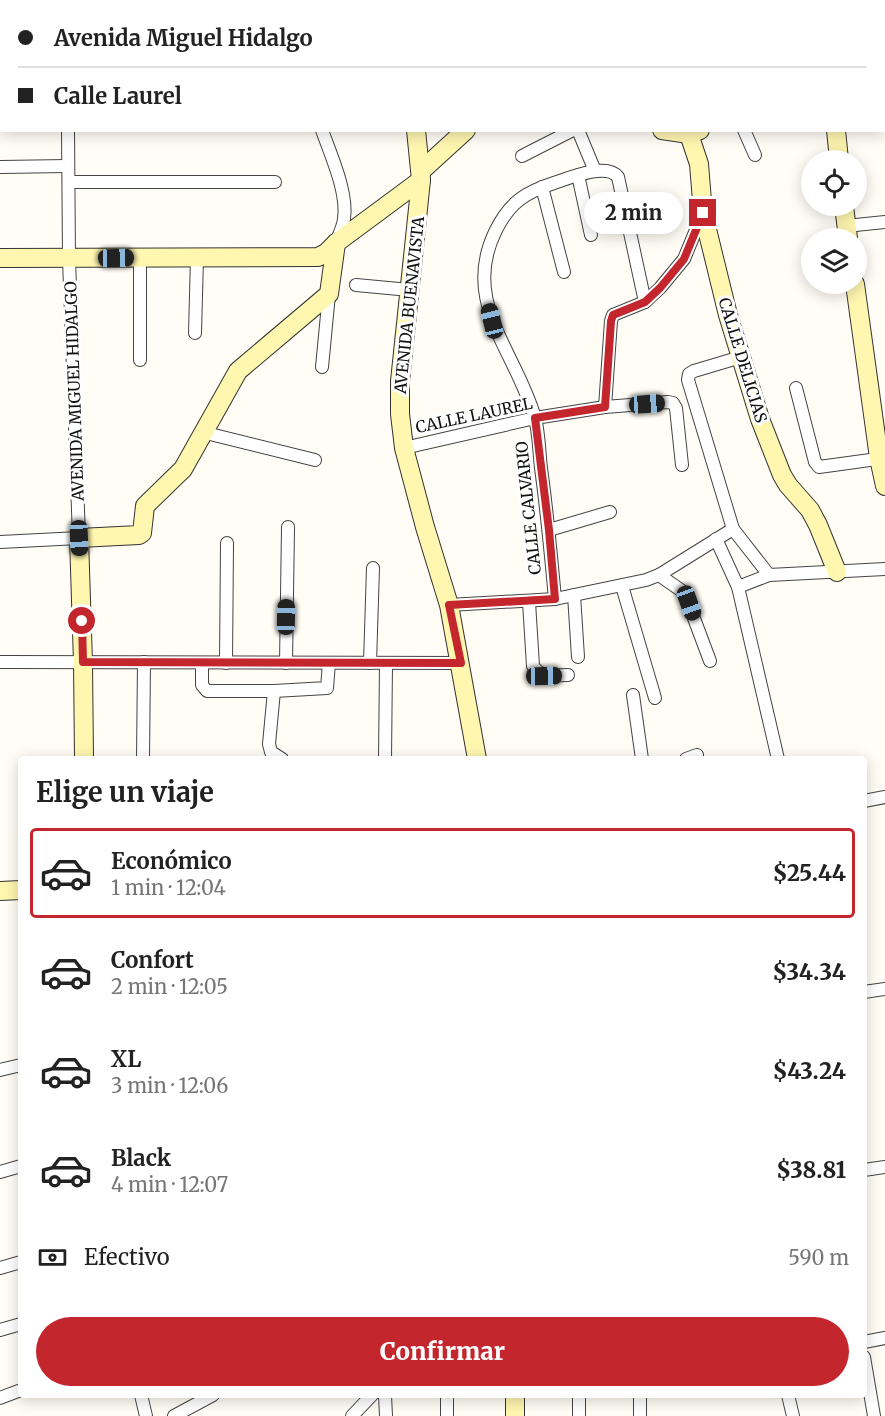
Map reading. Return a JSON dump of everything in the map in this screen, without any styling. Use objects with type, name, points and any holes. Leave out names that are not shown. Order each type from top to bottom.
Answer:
[{"type":"street","name":"AVENIDA MIGUEL HIDALGO","points":[[68,132],[69,259],[83,662],[84,756]]},
{"type":"street","points":[[322,367],[336,243],[344,222],[345,210],[339,178],[323,132]]},
{"type":"street","name":"AVENIDA BUENAVISTA","points":[[416,132],[421,175],[400,381],[400,414],[404,448],[449,605],[476,756]]},
{"type":"street","points":[[0,258],[318,257],[326,253],[421,175],[464,132]]},
{"type":"street","points":[[522,156],[569,132]]},
{"type":"street","points":[[579,132],[595,171],[610,171],[618,177],[645,302]]},
{"type":"street","name":"CALLE DELICIAS","points":[[695,132],[703,213],[760,419],[782,476],[810,510],[837,572]]},
{"type":"street","points":[[745,132],[755,155]]},
{"type":"street","points":[[836,132],[838,150]]},
{"type":"street","points":[[0,166],[68,166]]},
{"type":"street","name":"CALLE CALVARIO","points":[[555,599],[535,418],[492,321],[483,275],[490,242],[508,210],[524,195],[542,187],[595,171]]},
{"type":"street","points":[[578,176],[591,235]]},
{"type":"street","points":[[69,182],[275,182]]},
{"type":"street","points":[[542,187],[564,272]]},
{"type":"street","points":[[605,407],[613,315],[645,302],[660,288],[684,259],[703,213]]},
{"type":"street","points":[[862,228],[885,222]]},
{"type":"street","points":[[140,258],[140,360]]},
{"type":"street","points":[[195,333],[197,258]]},
{"type":"street","points":[[356,285],[410,290]]},
{"type":"street","points":[[0,542],[139,535],[142,533],[145,506],[183,469],[238,371],[329,294]]},
{"type":"street","points":[[857,294],[885,486]]},
{"type":"street","points":[[741,357],[694,371],[689,374],[688,380],[733,530],[769,575]]},
{"type":"street","points":[[796,388],[815,462],[819,467],[882,458]]},
{"type":"street","name":"CALLE LAUREL","points":[[404,448],[535,418],[605,407],[673,403],[676,408],[682,465]]},
{"type":"street","points":[[202,432],[315,460]]},
{"type":"street","points":[[549,530],[610,512]]},
{"type":"street","points":[[286,663],[288,526]]},
{"type":"street","points":[[449,605],[529,602],[622,586],[659,575],[733,530]]},
{"type":"street","points":[[716,539],[738,587],[777,756]]},
{"type":"street","points":[[226,663],[227,543]]},
{"type":"street","points":[[370,663],[373,568]]},
{"type":"street","points":[[738,587],[769,575],[885,569]]},
{"type":"street","points":[[659,575],[682,591],[686,597],[710,661]]},
{"type":"street","points":[[622,586],[656,698]]},
{"type":"street","points":[[574,595],[578,657]]},
{"type":"street","points":[[529,602],[533,666],[538,673],[544,676],[568,675]]},
{"type":"street","points":[[0,662],[461,663]]},
{"type":"street","points":[[143,756],[144,662]]},
{"type":"street","points":[[202,663],[202,685],[207,691],[273,691],[327,688],[329,663]]},
{"type":"street","points":[[385,756],[386,663]]},
{"type":"street","points":[[273,691],[269,744],[271,752],[277,756]]},
{"type":"street","points":[[633,695],[642,756]]},
{"type":"street","points":[[867,800],[885,797]]},
{"type":"street","points":[[0,891],[18,890]]},
{"type":"street","points":[[867,992],[885,989]]},
{"type":"street","points":[[0,1070],[18,1066]]},
{"type":"street","points":[[0,1172],[18,1167]]},
{"type":"street","points":[[867,1170],[885,1167]]},
{"type":"street","points":[[0,1268],[18,1263]]},
{"type":"street","points":[[0,1330],[18,1325]]},
{"type":"street","points":[[867,1341],[885,1338]]},
{"type":"street","points":[[867,1375],[874,1416]]},
{"type":"street","points":[[0,1398],[18,1391]]},
{"type":"street","points":[[142,1398],[146,1416]]},
{"type":"street","points":[[174,1416],[207,1398]]},
{"type":"street","points":[[352,1416],[369,1398]]},
{"type":"street","points":[[385,1398],[386,1416]]},
{"type":"street","points":[[447,1398],[447,1416]]},
{"type":"street","points":[[515,1398],[515,1416]]},
{"type":"street","points":[[579,1398],[579,1416]]},
{"type":"street","points":[[640,1398],[640,1416]]},
{"type":"street","points":[[789,1398],[793,1416]]},
{"type":"route","points":[[82,621],[83,662],[461,663],[449,605],[555,599],[535,418],[605,407],[613,315],[645,302],[660,288],[684,259],[703,213]]}]
